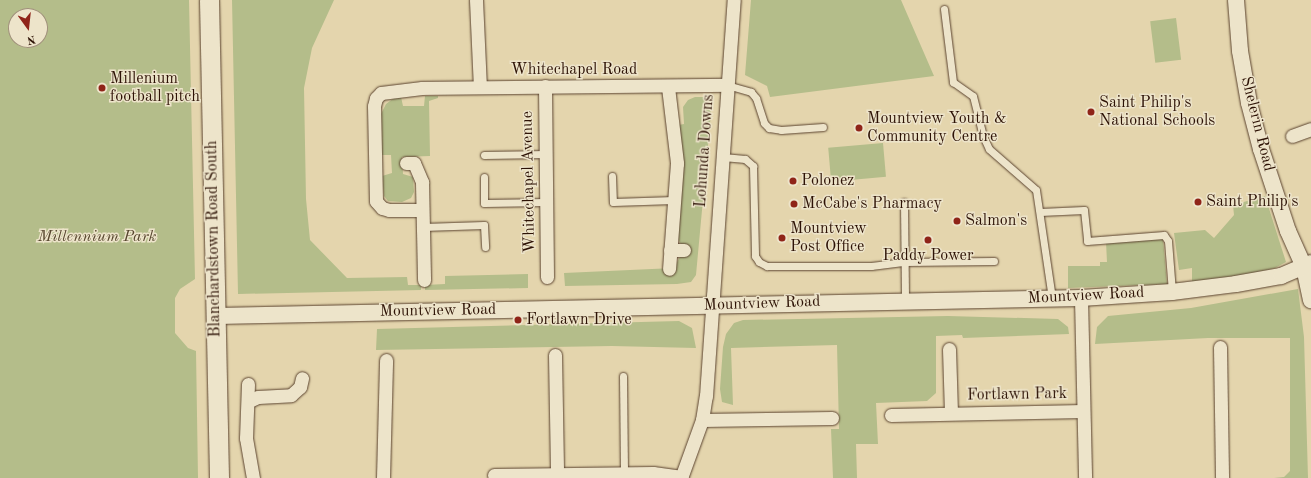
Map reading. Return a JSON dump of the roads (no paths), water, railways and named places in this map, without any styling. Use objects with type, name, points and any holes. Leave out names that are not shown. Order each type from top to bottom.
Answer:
[{"type":"main road","name":"Blanchardstown Road South","points":[[209,0],[217,316],[219,478]]},
{"type":"street","points":[[476,0],[480,87]]},
{"type":"street","name":"Lohunda Downs","points":[[681,477],[702,420],[712,305],[734,0]]},
{"type":"street","name":"Shelerin Road","points":[[1236,0],[1240,51],[1261,149],[1288,231],[1307,265],[1311,300]]},
{"type":"street","name":"Whitechapel Road","points":[[422,210],[389,210],[382,208],[376,201],[374,106],[376,98],[387,90],[545,86],[668,87],[727,85]]},
{"type":"street","name":"Whitechapel Avenue","points":[[545,86],[547,277]]},
{"type":"street","points":[[668,87],[677,163],[669,269]]},
{"type":"street","points":[[1292,136],[1311,129]]},
{"type":"street","points":[[406,163],[414,163],[422,182],[424,280]]},
{"type":"street","points":[[670,250],[684,250]]},
{"type":"street","name":"Mountview Road","points":[[217,316],[1081,298],[1172,292],[1281,276],[1307,265]]},
{"type":"street","name":"Fortlawn Park","points":[[1081,298],[1084,478]]},
{"type":"street","points":[[1220,347],[1222,478]]},
{"type":"street","name":"Fortlawn Park","points":[[949,349],[951,413]]},
{"type":"street","points":[[555,355],[557,474]]},
{"type":"street","points":[[383,478],[386,360]]},
{"type":"street","points":[[249,401],[258,397],[291,395],[300,387],[302,378]]},
{"type":"street","points":[[248,384],[249,401],[246,412],[246,438],[253,478]]},
{"type":"street","name":"Fortlawn Park","points":[[891,414],[1083,411]]},
{"type":"street","points":[[702,420],[832,418]]},
{"type":"street","points":[[494,475],[624,473],[681,477]]},
{"type":"lane","points":[[944,9],[953,82],[973,96],[982,136],[989,149],[1036,190],[1052,298]]},
{"type":"lane","points":[[727,85],[751,92],[756,98],[761,116],[768,128],[781,130],[823,127]]},
{"type":"lane","points":[[484,155],[546,154]]},
{"type":"lane","points":[[723,157],[745,159],[752,166],[754,247],[759,262],[775,268],[871,266],[904,262],[994,261]]},
{"type":"lane","points":[[612,176],[613,202],[674,200]]},
{"type":"lane","points":[[484,177],[484,203],[546,202]]},
{"type":"lane","points":[[904,202],[905,301]]},
{"type":"lane","points":[[1040,212],[1084,210],[1086,241],[1164,235],[1168,241],[1172,292]]},
{"type":"lane","points":[[423,227],[484,225],[485,247]]},
{"type":"lane","points":[[623,376],[624,473]]},
{"type":"place","name":"Millenium football pitch","points":[[102,88]]},
{"type":"place","name":"Saint Philip's National Schools","points":[[1091,112]]},
{"type":"place","name":"Mountview Youth & Community Centre","points":[[859,128]]},
{"type":"place","name":"Polonez","points":[[793,181]]},
{"type":"place","name":"Saint Philip's","points":[[1198,202]]},
{"type":"place","name":"McCabe's Pharmacy","points":[[794,204]]},
{"type":"place","name":"Salmon's","points":[[957,221]]},
{"type":"place","name":"Mountview Post Office","points":[[782,238]]},
{"type":"place","name":"Paddy Power","points":[[928,240]]},
{"type":"place","name":"Fortlawn Drive","points":[[518,320]]},
{"type":"park label","name":"Millennium Park","points":[[97,237]]}]
